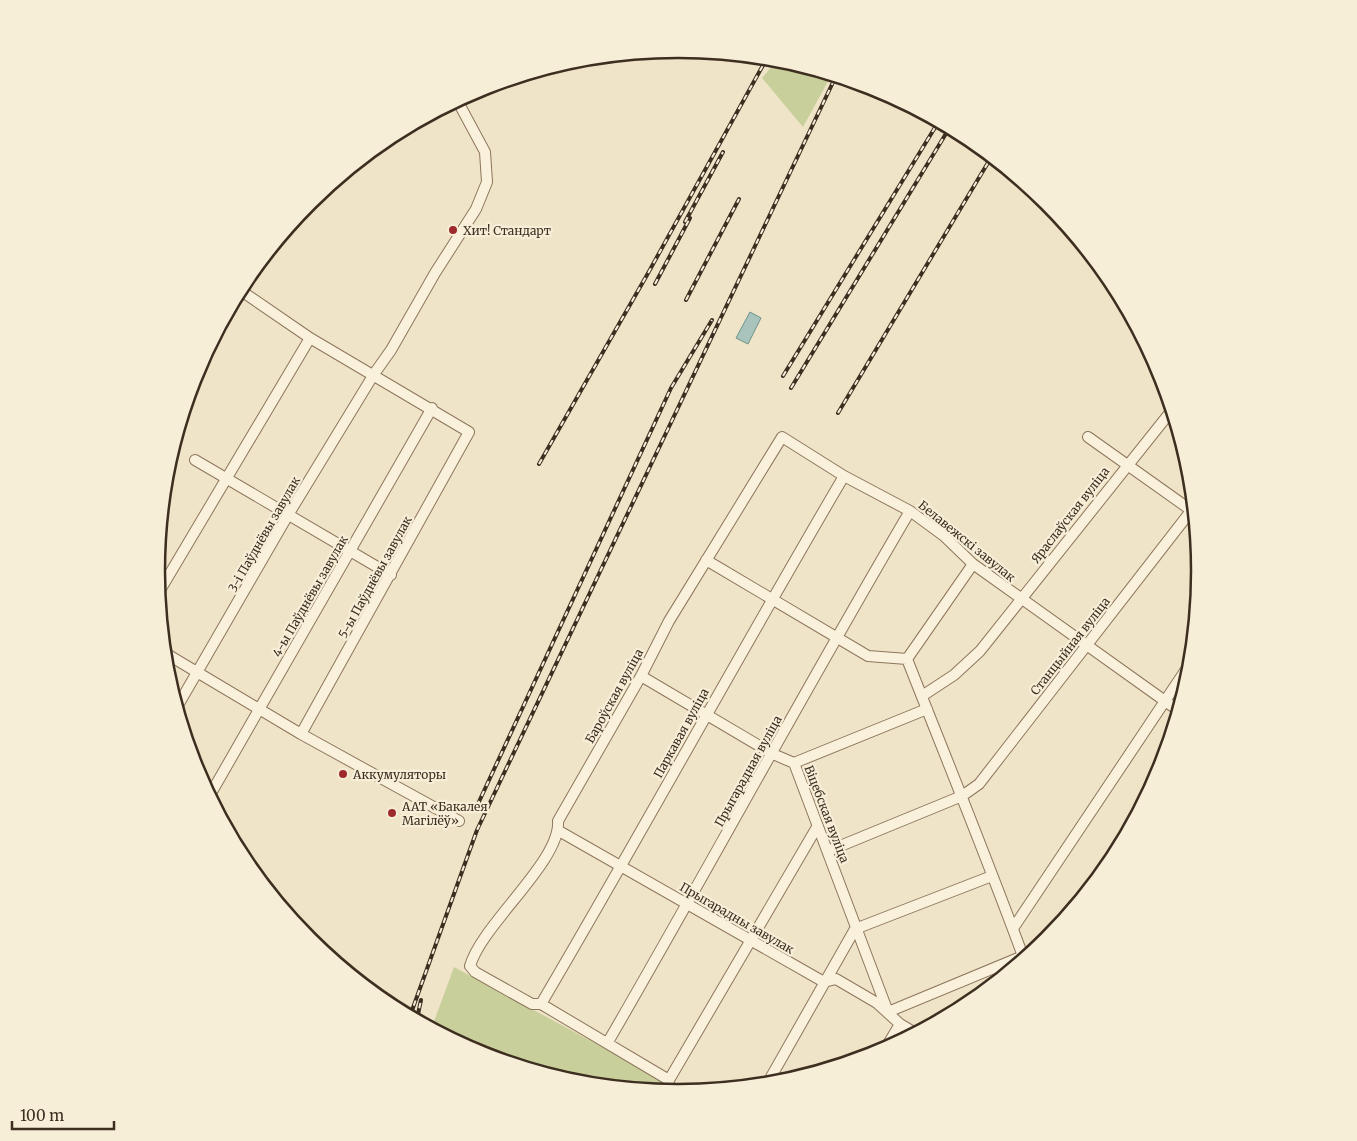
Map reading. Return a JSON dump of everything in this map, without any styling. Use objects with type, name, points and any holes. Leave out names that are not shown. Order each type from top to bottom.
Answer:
[{"type":"street","name":"3-і Паўднёвы завулак","points":[[182,699],[288,515],[472,217],[487,182],[485,152],[460,106]]},
{"type":"street","points":[[246,294],[310,338],[432,408]]},
{"type":"street","points":[[166,581],[310,338]]},
{"type":"street","name":"5-ы Паўднёвы завулак","points":[[301,734],[469,432],[432,408]]},
{"type":"street","name":"4-ы Паўднёвы завулак","points":[[214,788],[432,408]]},
{"type":"street","name":"Яраслаўская вуліца","points":[[922,696],[954,675],[980,651],[1167,416]]},
{"type":"street","name":"Белавежскі завулак","points":[[782,437],[844,476],[910,511],[944,536],[973,564],[1173,707]]},
{"type":"street","name":"Бароўская вуліца","points":[[541,1004],[532,1004],[475,972],[470,966],[472,959],[493,926],[536,871],[559,831],[558,821],[641,676],[670,621],[782,437]]},
{"type":"street","points":[[1088,437],[1187,506]]},
{"type":"street","points":[[195,460],[390,575]]},
{"type":"street","name":"Паркавая вуліца","points":[[541,1004],[622,866],[771,600],[844,476]]},
{"type":"street","name":"Прыгарадная вуліца","points":[[608,1042],[773,754],[836,636],[910,511]]},
{"type":"street","name":"Станцыйная вуліца","points":[[828,851],[962,796],[979,784],[1188,516]]},
{"type":"street","points":[[706,560],[868,656],[907,658]]},
{"type":"street","points":[[907,658],[973,564]]},
{"type":"street","points":[[173,658],[301,734],[459,821]]},
{"type":"street","points":[[907,658],[1022,951]]},
{"type":"street","name":"Віцебская вуліца","points":[[641,676],[773,754],[794,763],[817,827],[828,851],[855,929],[888,1012]]},
{"type":"street","points":[[1014,927],[1180,680]]},
{"type":"street","points":[[794,763],[926,709]]},
{"type":"street","points":[[668,1083],[750,939],[817,827]]},
{"type":"street","name":"Прыгарадны завулак","points":[[559,831],[824,982],[836,979],[888,1012],[900,1024]]},
{"type":"street","points":[[771,1075],[855,929],[992,876]]},
{"type":"street","points":[[888,1012],[1008,964]]},
{"type":"street","points":[[541,1004],[608,1042],[669,1080]]},
{"type":"street","points":[[893,1036],[900,1024],[909,1029]]},
{"type":"green space","points":[[772,66],[828,80],[803,127],[762,78]]},
{"type":"green space","points":[[454,967],[656,1076],[663,1083],[612,1079],[578,1074],[546,1066],[482,1044],[434,1021]]},
{"type":"water","points":[[750,312],[761,318],[748,344],[736,338]]},
{"type":"railway","points":[[539,464],[647,275],[763,65]]},
{"type":"railway","points":[[412,1009],[477,830],[833,82]]},
{"type":"railway","points":[[783,376],[936,126]]},
{"type":"railway","points":[[791,388],[946,133]]},
{"type":"railway","points":[[685,222],[723,152]]},
{"type":"railway","points":[[838,413],[988,162]]},
{"type":"railway","points":[[686,300],[739,199]]},
{"type":"railway","points":[[655,284],[690,218]]},
{"type":"railway","points":[[477,806],[671,388],[712,320]]},
{"type":"railway","points":[[418,1013],[421,1000]]},
{"type":"place","name":"Хит! Стандарт","points":[[453,230]]},
{"type":"place","name":"Аккумуляторы","points":[[343,774]]},
{"type":"place","name":"ААТ «Бакалея Магілёў»","points":[[392,813]]}]
